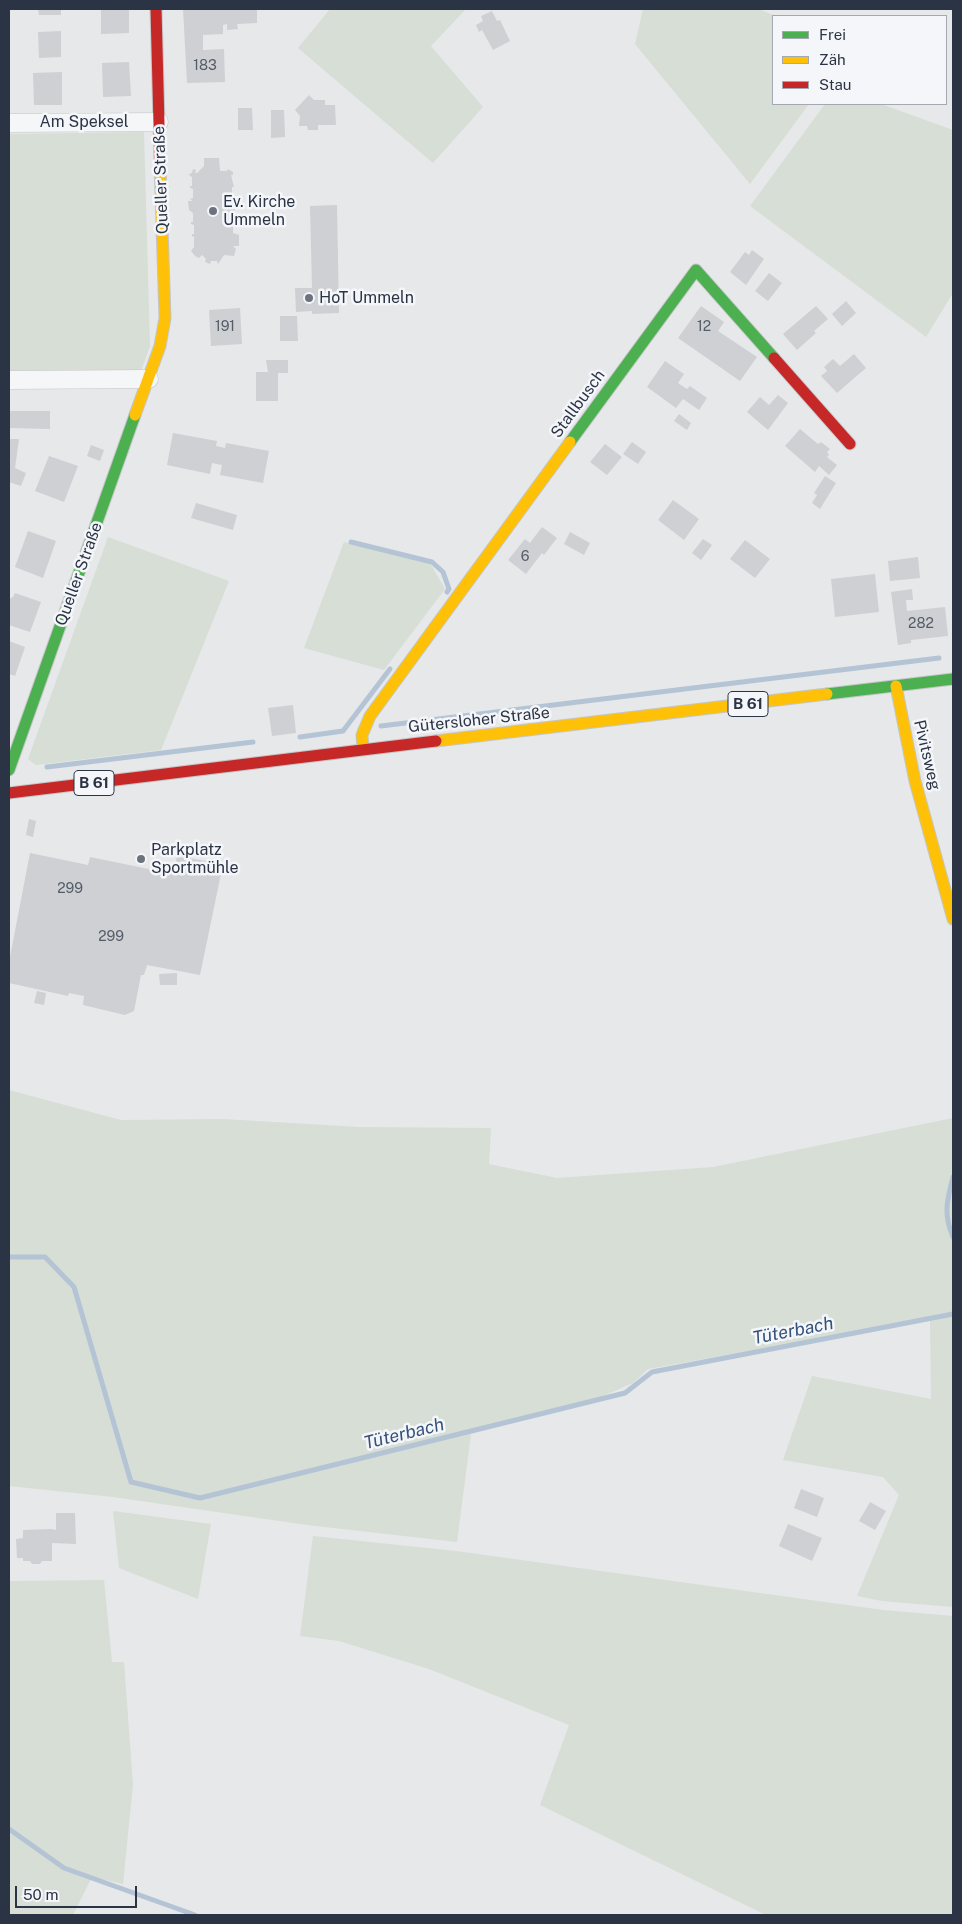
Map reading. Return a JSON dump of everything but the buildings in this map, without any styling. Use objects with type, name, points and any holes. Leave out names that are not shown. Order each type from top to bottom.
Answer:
[{"type":"street","name":"Queller Straße","points":[[9,770],[160,346],[165,318],[156,9]]},
{"type":"street","name":"Am Speksel","points":[[9,123],[160,122]]},
{"type":"street","name":"Stallbusch","points":[[363,749],[362,735],[370,716],[532,497],[696,270],[850,444]]},
{"type":"street","points":[[9,380],[149,379]]},
{"type":"street","name":"Gütersloher Straße","points":[[9,793],[953,679]]},
{"type":"street","name":"Pivitsweg","points":[[896,686],[915,781],[953,919]]},
{"type":"shaded area","points":[[330,9],[466,9],[431,46],[483,107],[433,163],[298,48]]},
{"type":"shaded area","points":[[643,9],[759,9],[773,15],[772,105],[808,105],[750,184],[635,44]]},
{"type":"shaded area","points":[[824,105],[884,105],[953,130],[953,293],[926,337],[750,206]]},
{"type":"shaded area","points":[[144,132],[150,346],[140,374],[9,374],[9,134]]},
{"type":"shaded area","points":[[108,537],[229,581],[161,750],[36,765],[28,759]]},
{"type":"shaded area","points":[[344,542],[430,563],[445,589],[384,670],[304,648]]},
{"type":"shaded area","points":[[9,1090],[121,1120],[223,1119],[359,1127],[491,1128],[489,1164],[557,1178],[713,1167],[953,1118],[953,1607],[882,1601],[857,1596],[899,1495],[883,1477],[783,1460],[812,1376],[931,1399],[930,1319],[648,1369],[633,1383],[594,1400],[471,1434],[457,1542],[307,1525],[113,1497],[9,1486]]},
{"type":"shaded area","points":[[113,1511],[211,1524],[198,1599],[119,1568]]},
{"type":"shaded area","points":[[313,1536],[456,1551],[883,1610],[953,1616],[953,1915],[766,1915],[540,1805],[569,1725],[429,1669],[339,1641],[300,1636]]},
{"type":"shaded area","points":[[104,1580],[112,1662],[124,1662],[133,1785],[123,1884],[92,1877],[73,1915],[9,1915],[9,1581]]},
{"type":"waterway","points":[[351,542],[432,562],[443,572],[449,589],[447,592]]},
{"type":"waterway","points":[[381,726],[939,658]]},
{"type":"waterway","points":[[300,737],[343,731],[390,669]]},
{"type":"waterway","points":[[47,767],[253,742]]},
{"type":"waterway","name":"Tüterbach","points":[[953,1177],[947,1207],[948,1221],[953,1237]]},
{"type":"waterway","name":"Tüterbach","points":[[9,1257],[45,1257],[74,1287],[131,1482],[200,1498],[625,1393],[652,1372],[953,1314]]},
{"type":"waterway","points":[[9,1829],[64,1868],[195,1915]]},
{"type":"traffic: fast","points":[[570,442],[696,270],[774,358]]},
{"type":"traffic: fast","points":[[9,770],[135,415]]},
{"type":"traffic: fast","points":[[827,694],[953,679]]},
{"type":"traffic: slow","points":[[135,415],[160,346],[165,318],[160,163]]},
{"type":"traffic: slow","points":[[363,749],[362,735],[370,716],[570,442]]},
{"type":"traffic: slow","points":[[896,686],[915,781],[953,919]]},
{"type":"traffic: slow","points":[[436,741],[827,694]]},
{"type":"traffic: jam","points":[[156,9],[160,163]]},
{"type":"traffic: jam","points":[[774,358],[850,444]]},
{"type":"traffic: jam","points":[[9,793],[436,741]]},
{"type":"place","name":"Ev. Kirche Ummeln","points":[[213,211]]},
{"type":"place","name":"HoT Ummeln","points":[[309,298]]},
{"type":"place","name":"Parkplatz Sportmühle","points":[[141,859]]}]
